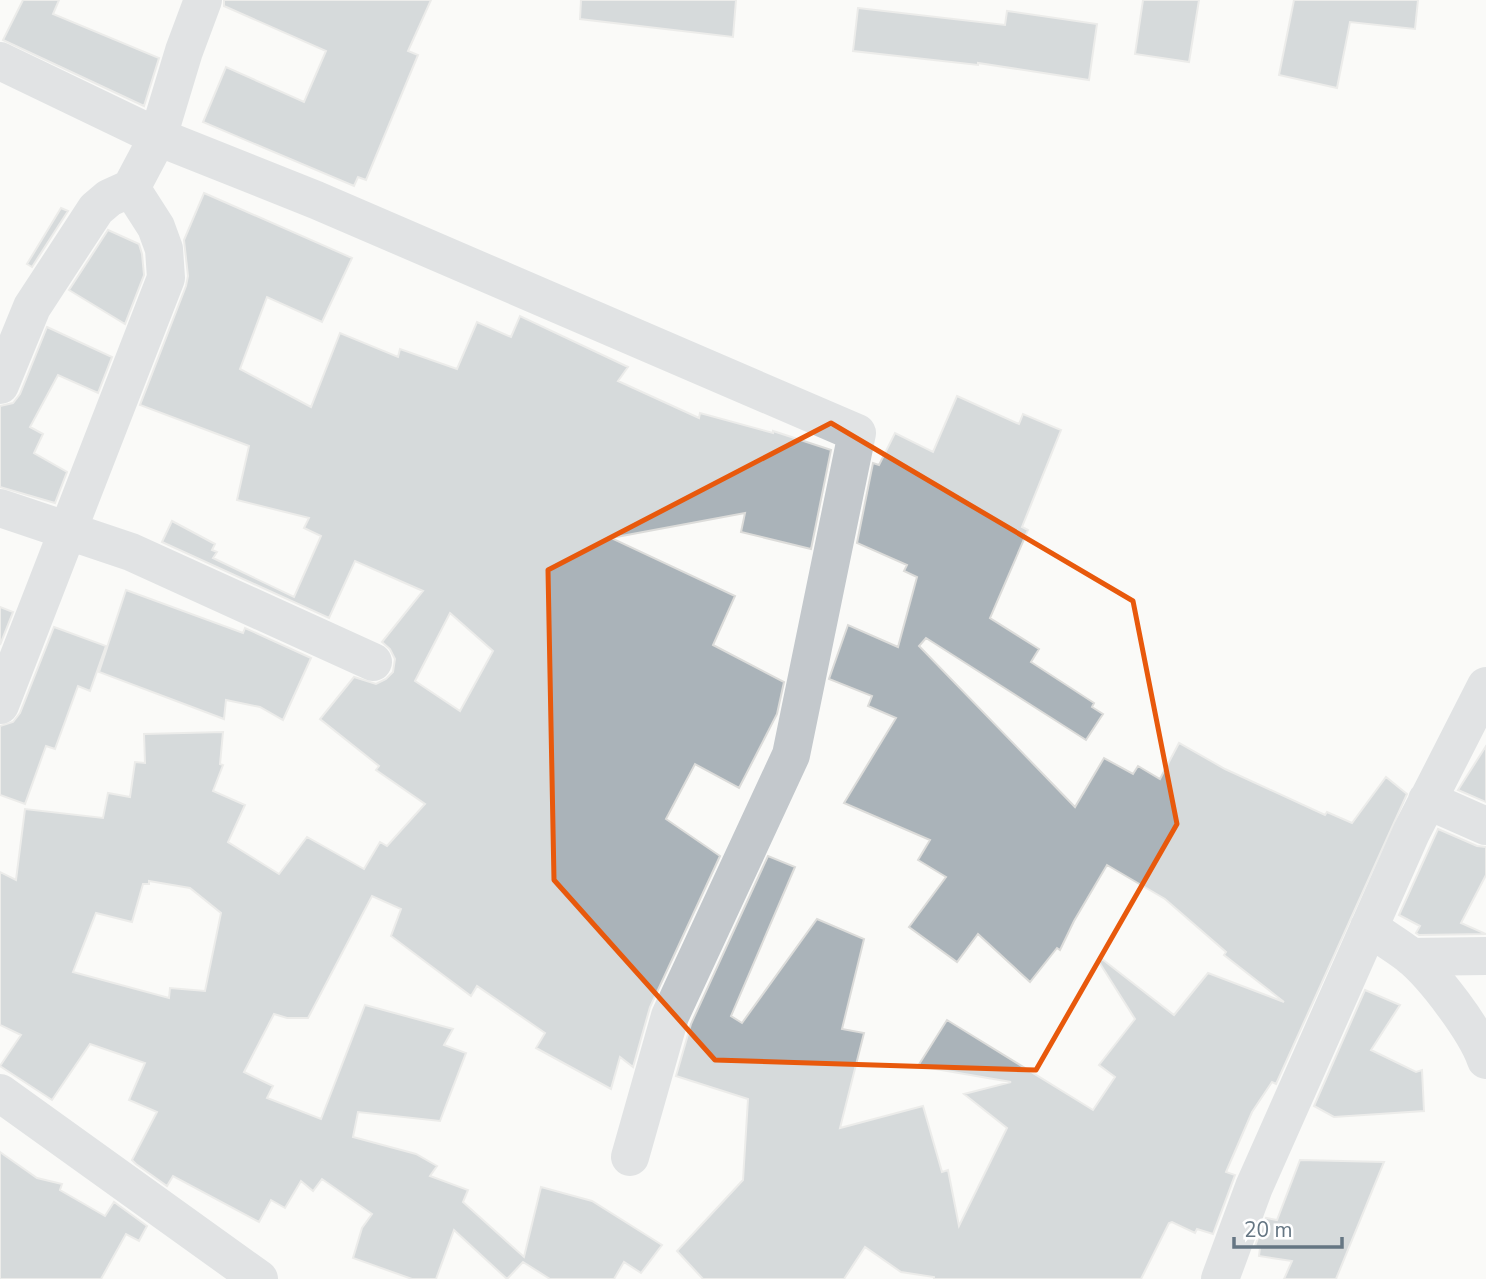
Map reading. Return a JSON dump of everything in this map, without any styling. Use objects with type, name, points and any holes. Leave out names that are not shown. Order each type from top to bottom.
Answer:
[{"type":"street","points":[[0,385],[32,307],[96,209],[109,198],[131,188],[158,137],[184,51],[203,0]]},
{"type":"street","points":[[0,61],[158,137],[316,200],[857,433],[791,755],[670,1016],[630,1157]]},
{"type":"street","points":[[0,705],[166,278],[164,248],[156,227],[131,188]]},
{"type":"street","points":[[0,508],[131,552],[373,662]]},
{"type":"street","points":[[1220,1279],[1254,1187],[1369,927],[1427,800],[1486,686]]},
{"type":"street","points":[[1427,800],[1486,826]]},
{"type":"street","points":[[1369,927],[1411,957],[1445,994],[1482,1046],[1486,1060]]},
{"type":"street","points":[[1411,957],[1486,956]]},
{"type":"street","points":[[0,1093],[259,1279]]},
{"type":"highlighted area","points":[[831,423],[1133,601],[1177,824],[1036,1070],[715,1060],[554,880],[548,570]]},
{"type":"building","points":[[23,0],[59,0],[53,14],[159,58],[144,106],[3,40]]},
{"type":"building","points":[[224,0],[431,0],[408,51],[418,55],[366,180],[358,177],[354,186],[203,122],[226,67],[304,102],[326,51],[224,6]]},
{"type":"building","points":[[581,0],[736,0],[733,37],[580,19]]},
{"type":"building","points":[[1143,0],[1199,0],[1189,62],[1135,54]]},
{"type":"building","points":[[1294,0],[1418,0],[1415,29],[1350,22],[1337,88],[1279,75]]},
{"type":"building","points":[[858,8],[1005,25],[1007,11],[1097,24],[1089,80],[978,63],[853,51]]},
{"type":"building","points":[[204,193],[352,258],[322,322],[267,297],[240,369],[311,407],[340,333],[398,357],[400,349],[457,369],[477,322],[511,337],[520,316],[628,367],[618,381],[699,418],[700,413],[773,431],[831,450],[811,549],[741,532],[745,513],[611,538],[735,596],[713,645],[784,682],[777,714],[739,788],[695,764],[666,819],[720,856],[650,1007],[633,1067],[620,1057],[611,1089],[536,1048],[545,1033],[477,986],[471,996],[391,936],[401,909],[372,896],[308,1018],[287,1018],[274,1014],[244,1072],[273,1086],[267,1098],[321,1119],[365,1005],[453,1029],[444,1045],[466,1053],[440,1121],[358,1112],[353,1137],[416,1154],[437,1166],[430,1176],[468,1190],[463,1202],[524,1257],[541,1187],[592,1201],[662,1245],[641,1273],[624,1262],[614,1279],[550,1279],[523,1262],[507,1279],[454,1230],[436,1279],[412,1279],[353,1258],[362,1228],[372,1214],[322,1179],[313,1191],[301,1181],[285,1208],[271,1200],[259,1222],[173,1176],[167,1186],[136,1164],[132,1160],[157,1112],[129,1100],[145,1063],[90,1044],[52,1100],[0,1066],[21,1035],[0,1025],[0,872],[16,880],[25,809],[103,818],[108,793],[130,797],[135,762],[145,763],[144,734],[223,732],[220,764],[223,765],[213,791],[245,805],[228,842],[279,874],[307,837],[364,869],[380,842],[387,846],[425,804],[376,770],[379,766],[320,719],[354,677],[376,684],[393,672],[395,659],[390,649],[382,642],[423,591],[355,561],[329,618],[162,542],[172,521],[215,544],[212,550],[217,552],[213,558],[294,597],[321,536],[304,528],[309,518],[237,500],[249,446],[140,405],[186,286],[188,276],[184,240]],"holes":[[[450,613],[493,651],[460,711],[415,681]],[[149,881],[190,888],[221,913],[205,991],[170,988],[169,998],[73,972],[96,913],[132,922],[143,884],[149,884]]]},
{"type":"building","points":[[61,208],[68,211],[32,267],[27,264]]},
{"type":"building","points":[[108,230],[139,244],[142,254],[144,275],[125,324],[69,290]]},
{"type":"building","points":[[47,327],[112,357],[98,393],[58,375],[30,427],[43,434],[34,453],[67,472],[55,503],[0,487],[0,406],[13,403],[20,394]]},
{"type":"building","points":[[957,396],[1019,424],[1023,414],[1061,430],[1022,527],[1028,530],[990,618],[1039,649],[1031,662],[1094,703],[1092,707],[1103,714],[1086,740],[926,638],[919,646],[1075,807],[1104,758],[1133,774],[1138,766],[1160,779],[1179,743],[1225,769],[1325,815],[1327,812],[1352,823],[1386,777],[1407,794],[1276,1084],[1272,1082],[1252,1112],[1226,1172],[1235,1175],[1213,1234],[1197,1229],[1195,1233],[1169,1223],[1141,1279],[934,1279],[901,1272],[865,1247],[844,1279],[703,1279],[677,1251],[743,1180],[748,1099],[676,1076],[691,1024],[768,856],[795,867],[731,1016],[742,1023],[817,919],[864,939],[842,1029],[864,1033],[840,1128],[923,1106],[942,1172],[948,1170],[959,1226],[1007,1128],[964,1094],[1011,1082],[918,1066],[947,1020],[1093,1110],[1115,1077],[1099,1065],[1135,1019],[1099,962],[1102,959],[1174,1015],[1208,973],[1284,1002],[1224,955],[1226,952],[1165,899],[1107,865],[1060,950],[1057,948],[1030,982],[978,934],[957,962],[909,927],[946,877],[918,860],[930,840],[844,803],[896,718],[868,706],[872,696],[829,679],[848,625],[898,647],[917,577],[904,571],[907,565],[857,543],[873,463],[879,465],[895,433],[933,452]]},
{"type":"building","points":[[126,590],[243,633],[245,628],[311,658],[283,720],[260,707],[226,700],[224,719],[99,672]]},
{"type":"building","points":[[0,607],[13,612],[0,645]]},
{"type":"building","points":[[54,627],[106,646],[90,691],[78,686],[55,749],[46,746],[25,804],[0,795],[0,726],[13,722],[20,713]]},
{"type":"building","points":[[1486,746],[1486,802],[1458,790]]},
{"type":"building","points":[[1438,829],[1477,846],[1486,847],[1486,875],[1461,923],[1486,934],[1419,935],[1416,933],[1420,926],[1399,915]]},
{"type":"building","points":[[1365,990],[1400,1005],[1371,1050],[1416,1072],[1422,1070],[1424,1111],[1334,1117],[1314,1106]]},
{"type":"building","points":[[0,1152],[37,1178],[62,1184],[60,1190],[105,1216],[114,1202],[147,1226],[139,1241],[126,1234],[101,1279],[0,1279]]},
{"type":"building","points":[[1300,1160],[1384,1162],[1336,1279],[1284,1279],[1292,1261],[1259,1256],[1260,1248],[1255,1246],[1266,1218],[1277,1220]]}]
